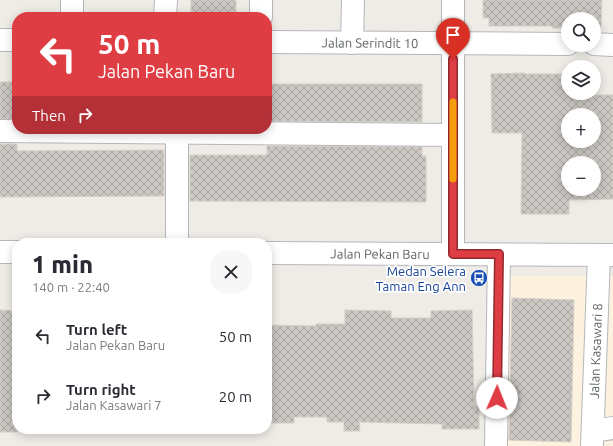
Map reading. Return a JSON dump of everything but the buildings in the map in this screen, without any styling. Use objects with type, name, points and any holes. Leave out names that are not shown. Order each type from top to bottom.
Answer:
[{"type":"street","points":[[72,0],[72,12]]},
{"type":"street","points":[[166,0],[166,12]]},
{"type":"street","points":[[261,0],[261,12]]},
{"type":"street","points":[[352,43],[353,0]]},
{"type":"street","points":[[453,0],[453,254]]},
{"type":"street","points":[[0,40],[12,40]]},
{"type":"street","name":"Jalan Serindit 10","points":[[272,42],[561,44]]},
{"type":"street","points":[[601,44],[613,44]]},
{"type":"street","points":[[0,131],[12,131]]},
{"type":"street","points":[[272,132],[453,135]]},
{"type":"street","points":[[177,238],[178,134]]},
{"type":"street","points":[[0,252],[12,252]]},
{"type":"street","name":"Jalan Pekan Baru","points":[[272,253],[606,255]]},
{"type":"street","points":[[496,446],[499,254]]},
{"type":"street","name":"Jalan Kasawari 8","points":[[599,435],[605,313],[606,255]]},
{"type":"shaded area","points":[[494,276],[613,276],[613,446],[490,446]]},
{"type":"slow traffic","points":[[453,102],[453,179]]},
{"type":"place","name":"Medan Selera Taman Eng Ann","points":[[479,278]]},
{"type":"route","points":[[453,59],[453,254],[499,254],[497,398]]}]
